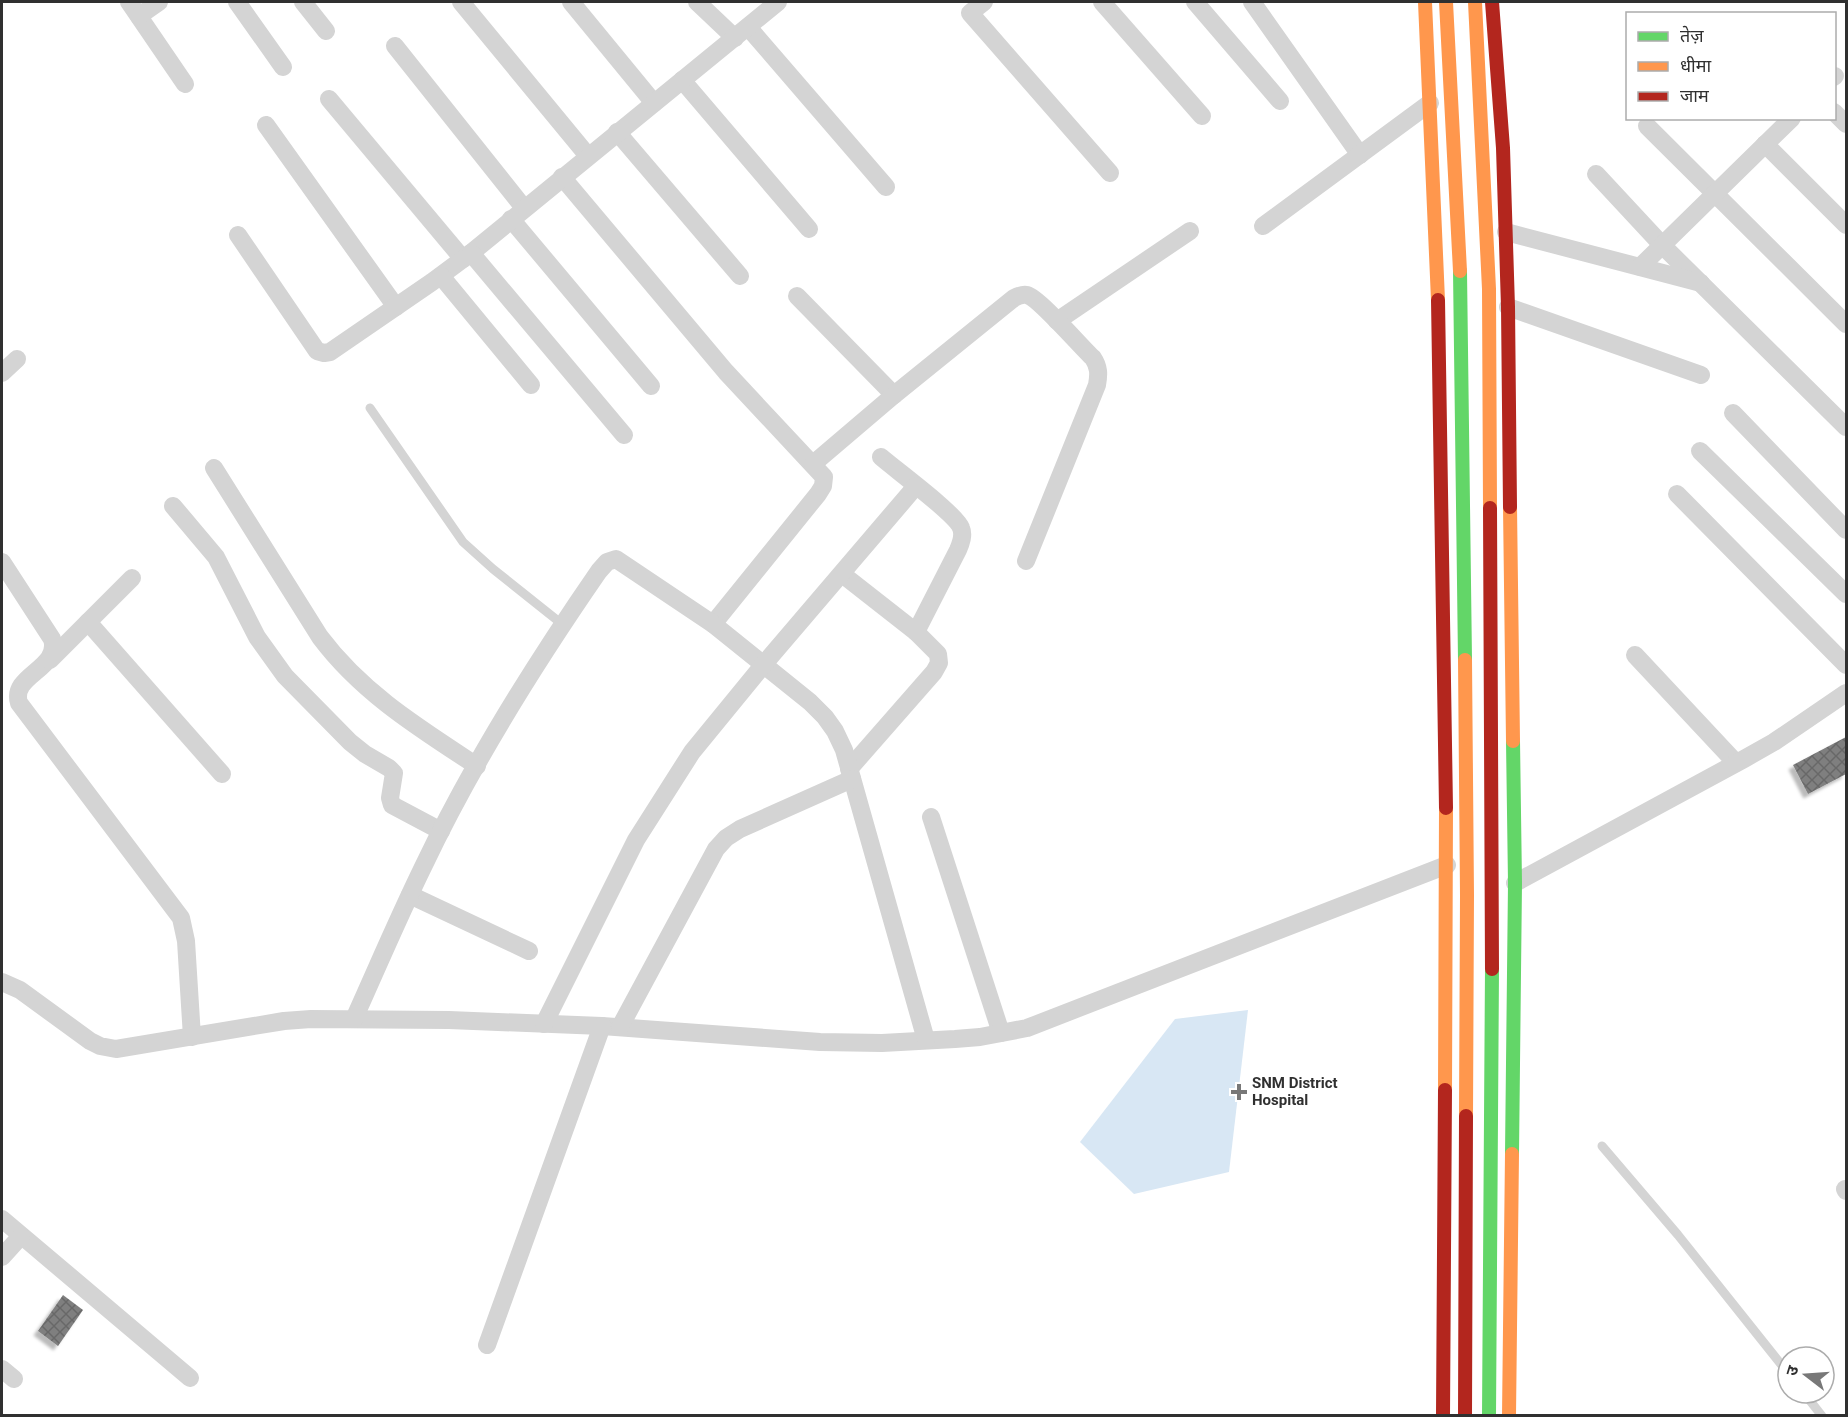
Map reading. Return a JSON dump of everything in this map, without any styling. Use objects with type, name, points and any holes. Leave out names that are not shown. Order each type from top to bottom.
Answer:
[{"type":"main road","points":[[1425,2],[1439,309],[1444,745],[1448,865],[1443,1416]]},
{"type":"main road","points":[[1446,2],[1461,294],[1467,895],[1465,1416]]},
{"type":"main road","points":[[1474,2],[1490,289],[1492,886],[1489,1416]]},
{"type":"main road","points":[[1492,2],[1503,148],[1508,307],[1515,883],[1509,1416]]},
{"type":"street","points":[[159,2],[134,9],[185,84]]},
{"type":"street","points":[[237,2],[283,67]]},
{"type":"street","points":[[303,2],[326,31]]},
{"type":"street","points":[[461,2],[588,156]]},
{"type":"street","points":[[571,2],[654,103]]},
{"type":"street","points":[[697,2],[742,32],[886,187]]},
{"type":"street","points":[[238,235],[317,351],[330,352],[467,256],[778,2]]},
{"type":"street","points":[[1102,2],[1202,116]]},
{"type":"street","points":[[1195,2],[1280,101]]},
{"type":"street","points":[[1252,2],[1360,155]]},
{"type":"street","points":[[971,5],[1110,172]]},
{"type":"street","points":[[395,46],[518,213],[651,386]]},
{"type":"street","points":[[682,80],[809,229]]},
{"type":"street","points":[[330,99],[624,435]]},
{"type":"street","points":[[1263,226],[1430,103]]},
{"type":"street","points":[[1640,267],[1790,120]]},
{"type":"street","points":[[266,124],[396,307]]},
{"type":"street","points":[[1647,126],[1846,324]]},
{"type":"street","points":[[618,132],[740,276]]},
{"type":"street","points":[[1765,144],[1846,225]]},
{"type":"street","points":[[1596,174],[1662,245],[1846,427]]},
{"type":"street","points":[[562,177],[726,372],[824,477],[823,486],[818,494],[713,624]]},
{"type":"street","points":[[1057,321],[1190,231]]},
{"type":"street","points":[[1506,232],[1702,283]]},
{"type":"street","points":[[441,276],[531,385]]},
{"type":"street","points":[[813,464],[894,394],[1020,295],[1028,295],[1093,358],[1099,374],[1097,385],[1026,561]]},
{"type":"street","points":[[797,296],[894,394]]},
{"type":"street","points":[[1508,307],[1701,375]]},
{"type":"street","points":[[2,372],[17,359]]},
{"type":"street","points":[[1733,413],[1846,530]]},
{"type":"street","points":[[1700,451],[1846,594]]},
{"type":"street","points":[[881,457],[953,517],[962,530],[962,540],[958,550],[916,632]]},
{"type":"street","points":[[214,468],[320,637],[334,655],[362,684],[396,712],[477,766]]},
{"type":"street","points":[[544,1024],[636,840],[692,752],[916,486]]},
{"type":"street","points":[[1677,494],[1846,665]]},
{"type":"street","points":[[173,506],[216,558],[253,630],[285,676],[350,742],[394,773],[390,798],[392,805],[441,831]]},
{"type":"street","points":[[354,1019],[441,831],[510,705],[599,571],[607,562],[616,560],[713,624],[764,664],[825,717],[835,731],[850,774],[926,1040]]},
{"type":"street","points":[[2,562],[52,639],[54,645],[48,661]]},
{"type":"street","points":[[487,1345],[611,1027],[716,849],[726,838],[740,829],[850,774],[939,663],[939,654],[916,632],[842,573]]},
{"type":"street","points":[[132,578],[19,689],[17,697],[19,703],[181,918],[186,941],[192,1037]]},
{"type":"street","points":[[88,622],[222,774]]},
{"type":"street","points":[[1635,655],[1736,763]]},
{"type":"street","points":[[1515,883],[1774,742],[1846,693]]},
{"type":"street","points":[[930,817],[1001,1033]]},
{"type":"street","points":[[4,979],[79,1034],[100,1046],[116,1048],[284,1021],[354,1019],[449,1020],[611,1027],[820,1042],[882,1043],[954,1040],[1027,1028],[1448,865]]},
{"type":"street","points":[[410,895],[529,951]]},
{"type":"street","points":[[2,1219],[190,1378]]},
{"type":"street","points":[[2,1257],[21,1236]]},
{"type":"lane","points":[[370,408],[464,542],[493,569],[562,624]]},
{"type":"lane","points":[[1602,1146],[1678,1235],[1776,1358]]},
{"type":"water","points":[[1248,1010],[1229,1172],[1134,1194],[1080,1142],[1175,1019]]},
{"type":"building","points":[[1846,737],[1846,774],[1808,794],[1793,765]]},
{"type":"building","points":[[63,1295],[83,1310],[58,1346],[38,1331]]},
{"type":"traffic: fast","points":[[1460,271],[1465,660]]},
{"type":"traffic: fast","points":[[1512,1154],[1515,883],[1513,741]]},
{"type":"traffic: fast","points":[[1489,1416],[1492,969]]},
{"type":"traffic: slow","points":[[1425,2],[1438,300]]},
{"type":"traffic: slow","points":[[1446,2],[1460,271]]},
{"type":"traffic: slow","points":[[1475,2],[1489,289],[1490,508]]},
{"type":"traffic: slow","points":[[1510,507],[1513,741]]},
{"type":"traffic: slow","points":[[1465,660],[1466,1116]]},
{"type":"traffic: slow","points":[[1445,1090],[1446,808]]},
{"type":"traffic: slow","points":[[1509,1416],[1512,1154]]},
{"type":"traffic: jam","points":[[1492,2],[1503,148],[1508,307],[1510,507]]},
{"type":"traffic: jam","points":[[1438,300],[1446,808]]},
{"type":"traffic: jam","points":[[1490,508],[1492,969]]},
{"type":"traffic: jam","points":[[1443,1416],[1445,1090]]},
{"type":"traffic: jam","points":[[1465,1416],[1466,1116]]},
{"type":"place","name":"SNM District Hospital","points":[[1239,1092]]}]
